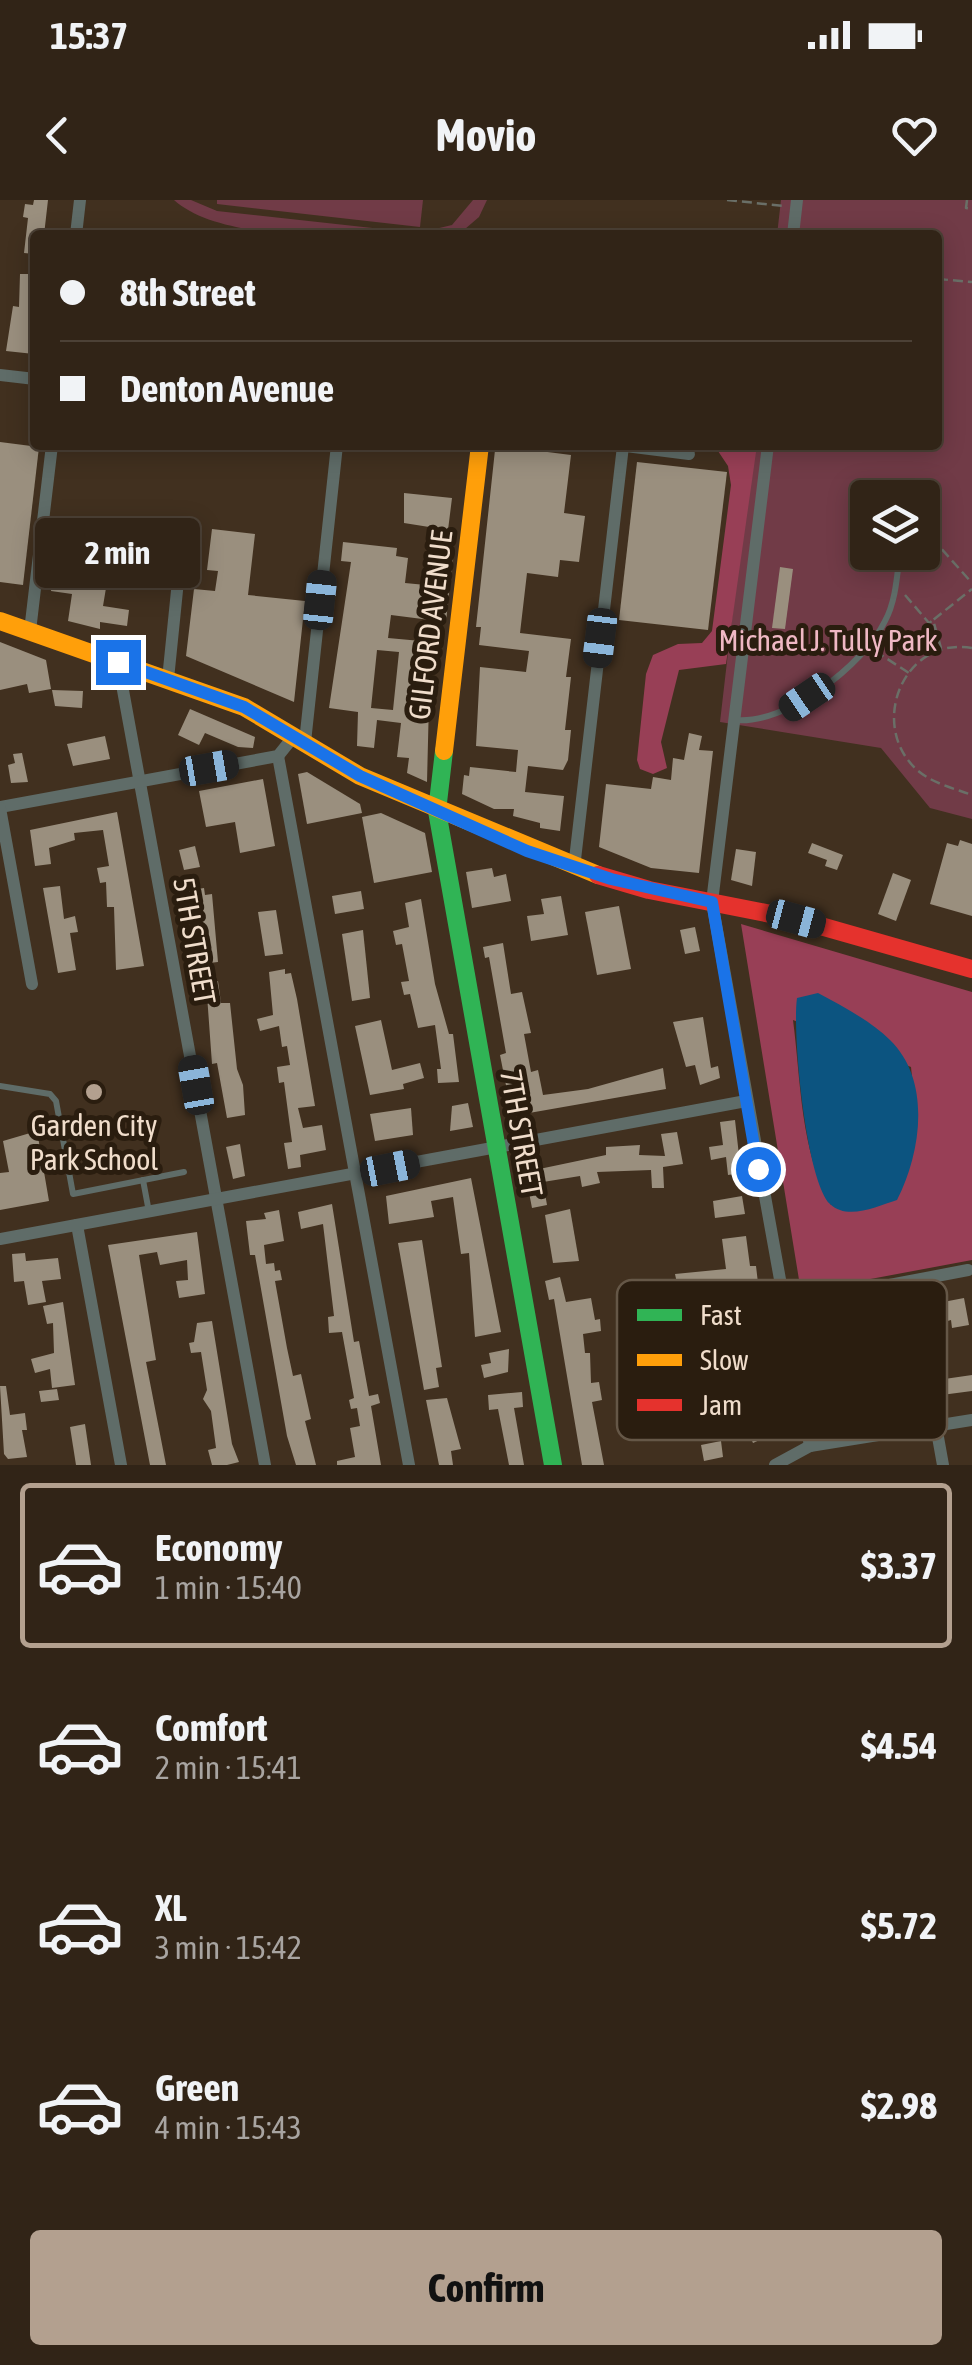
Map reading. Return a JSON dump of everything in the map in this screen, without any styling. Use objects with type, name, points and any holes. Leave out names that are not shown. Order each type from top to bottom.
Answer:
[{"type":"main road","name":"GILFORD AVENUE","points":[[438,811],[479,450]]},
{"type":"main road","points":[[0,621],[244,707],[360,776],[574,868],[822,926],[972,969]]},
{"type":"main road","name":"7TH STREET","points":[[438,811],[553,1465]]},
{"type":"street","points":[[77,230],[80,200]]},
{"type":"street","points":[[791,203],[793,230]]},
{"type":"street","points":[[0,375],[30,378]]},
{"type":"street","points":[[30,631],[51,450]]},
{"type":"street","points":[[32,984],[0,807],[278,756],[300,739],[316,639],[336,450]]},
{"type":"street","points":[[574,868],[618,450]]},
{"type":"street","points":[[658,450],[689,454]]},
{"type":"street","points":[[767,450],[712,902],[779,1280]]},
{"type":"street","points":[[168,678],[184,522]]},
{"type":"street","name":"5TH STREET","points":[[118,662],[265,1465]]},
{"type":"street","points":[[278,756],[409,1465]]},
{"type":"street","points":[[0,1239],[746,1100]]},
{"type":"street","points":[[77,1225],[121,1465]]},
{"type":"street","points":[[915,1280],[968,1270]]},
{"type":"street","points":[[947,1424],[972,1420]]},
{"type":"street","points":[[809,1440],[810,1446]]},
{"type":"street","points":[[776,1465],[810,1446],[848,1440]]},
{"type":"street","points":[[939,1440],[943,1465]]},
{"type":"lane","points":[[734,720],[778,716],[870,647],[887,619],[898,570]]},
{"type":"lane","points":[[0,1086],[50,1094],[56,1101],[74,1194],[184,1172]]},
{"type":"lane","points":[[143,1180],[149,1212]]},
{"type":"path","points":[[727,200],[791,203]]},
{"type":"path","points":[[967,200],[966,208],[972,209]]},
{"type":"path","points":[[942,278],[972,282]]},
{"type":"path","points":[[896,588],[911,599],[929,623],[972,586],[940,548]]},
{"type":"path","points":[[933,620],[941,650]]},
{"type":"path","points":[[870,647],[909,673]]},
{"type":"path","points":[[972,648],[941,650],[922,659],[895,696],[892,715],[903,754],[928,778],[972,794]]},
{"type":"green space","points":[[174,200],[191,200],[217,211],[391,230],[256,230],[198,215]]},
{"type":"green space","points":[[217,200],[423,200],[420,227],[217,204]]},
{"type":"green space","points":[[473,200],[487,200],[479,217],[464,230],[431,230],[452,225]]},
{"type":"green space","name":"Michael J. Tully Park","points":[[781,200],[972,200],[972,819],[930,808],[881,748],[720,722],[751,450],[942,450],[942,230],[778,230]]},
{"type":"shaded area","points":[[717,450],[756,450],[726,664],[679,670],[661,742],[667,768],[653,774],[640,769],[637,760],[646,674],[653,655],[678,644],[702,643],[712,631],[731,485],[728,466]]},
{"type":"shaded area","points":[[741,924],[972,992],[972,1260],[865,1280],[799,1280]],"holes":[[[793,1020],[911,1067],[917,1126],[831,1205],[807,1139]]]},
{"type":"water","points":[[818,993],[865,1020],[890,1040],[903,1057],[917,1096],[912,1161],[897,1200],[863,1211],[845,1211],[830,1204],[821,1190],[808,1138],[799,1072],[797,998]]},
{"type":"building","points":[[34,200],[48,200],[45,230],[30,230],[30,254],[24,253],[28,218],[23,217],[25,204],[33,205]]},
{"type":"building","points":[[20,274],[30,274],[30,354],[6,351],[13,306],[19,307]]},
{"type":"building","points":[[0,442],[39,450],[23,585],[0,582]]},
{"type":"building","points":[[495,450],[571,455],[564,513],[585,516],[579,562],[560,560],[558,577],[527,573],[520,633],[571,639],[566,677],[571,677],[565,730],[571,730],[568,760],[563,770],[528,766],[525,792],[564,796],[560,831],[540,828],[540,823],[513,816],[514,809],[494,809],[462,794],[464,775],[469,776],[470,767],[516,772],[518,750],[476,746],[480,667],[526,672],[529,651],[479,645],[481,627],[476,627]]},
{"type":"building","points":[[637,462],[727,472],[708,630],[619,620]]},
{"type":"building","points":[[404,493],[452,498],[448,530],[404,523]]},
{"type":"building","points":[[212,529],[255,534],[248,595],[305,601],[294,702],[186,656],[194,589],[215,591],[218,571],[207,570]]},
{"type":"building","points":[[91,541],[167,550],[162,589],[107,582],[103,606],[129,610],[127,626],[100,622],[100,629],[68,621],[72,594],[51,591],[55,562],[87,567]]},
{"type":"building","points":[[343,542],[397,548],[396,556],[408,558],[405,583],[436,586],[440,543],[454,545],[446,622],[391,615],[388,638],[421,641],[420,661],[430,662],[427,782],[407,773],[409,758],[397,757],[401,723],[377,720],[374,748],[357,746],[358,712],[329,708],[351,562],[341,561]],"holes":[[[377,650],[399,652],[393,710],[371,708]]]},
{"type":"building","points":[[780,567],[793,569],[785,629],[772,628]]},
{"type":"building","points":[[0,642],[46,660],[51,689],[29,693],[27,684],[0,690]]},
{"type":"building","points":[[52,690],[83,691],[82,708],[55,706]]},
{"type":"building","points":[[190,709],[255,737],[253,748],[238,747],[205,733],[199,745],[178,735]]},
{"type":"building","points":[[689,733],[702,736],[699,750],[713,751],[699,873],[651,868],[599,847],[606,784],[651,789],[653,777],[671,780],[673,758],[684,760]]},
{"type":"building","points":[[105,736],[110,759],[73,766],[67,744]]},
{"type":"building","points":[[22,753],[28,782],[11,783],[8,765],[15,763],[13,754]]},
{"type":"building","points":[[307,772],[360,804],[362,813],[307,824],[298,774]]},
{"type":"building","points":[[263,779],[275,846],[240,853],[235,822],[206,827],[199,791]]},
{"type":"building","points":[[117,812],[144,966],[116,970],[114,907],[107,907],[106,882],[100,883],[97,868],[109,866],[103,830],[74,833],[75,840],[49,848],[51,864],[35,866],[30,830]]},
{"type":"building","points":[[381,813],[425,833],[432,872],[374,883],[362,817]]},
{"type":"building","points":[[960,840],[972,844],[972,916],[930,904],[947,843],[958,846]]},
{"type":"building","points":[[812,843],[843,855],[837,870],[825,866],[827,860],[808,853]]},
{"type":"building","points":[[195,846],[200,867],[184,870],[179,850]]},
{"type":"building","points":[[736,849],[756,852],[752,886],[731,880]]},
{"type":"building","points":[[492,868],[494,877],[506,874],[511,901],[472,908],[466,872]]},
{"type":"building","points":[[893,873],[911,880],[896,921],[878,914]]},
{"type":"building","points":[[60,886],[64,919],[75,916],[78,932],[70,933],[76,970],[58,973],[43,888]]},
{"type":"building","points":[[204,888],[205,895],[212,894],[218,962],[201,964],[186,891]]},
{"type":"building","points":[[361,891],[364,909],[335,914],[332,896]]},
{"type":"building","points":[[561,896],[568,935],[531,941],[527,916],[544,914],[541,899]]},
{"type":"building","points":[[421,899],[435,984],[449,1034],[453,1034],[459,1082],[438,1083],[437,1069],[441,1069],[435,1025],[418,1028],[410,994],[404,995],[401,982],[409,981],[402,944],[396,945],[393,931],[409,927],[405,903]]},
{"type":"building","points":[[619,906],[631,969],[597,975],[585,912]]},
{"type":"building","points":[[276,910],[283,954],[265,956],[258,912]]},
{"type":"building","points":[[695,927],[700,951],[685,954],[680,930]]},
{"type":"building","points":[[363,930],[370,998],[352,1001],[342,934]]},
{"type":"building","points":[[503,943],[511,994],[522,992],[531,1033],[524,1034],[531,1072],[538,1070],[543,1095],[588,1089],[663,1068],[666,1089],[512,1116],[500,1055],[506,1053],[489,957],[485,958],[483,947]]},
{"type":"building","points":[[285,969],[285,974],[291,973],[297,999],[315,1106],[298,1108],[303,1128],[322,1125],[326,1150],[300,1155],[301,1167],[288,1169],[284,1143],[292,1142],[284,1082],[279,1083],[277,1067],[290,1065],[287,1046],[282,1047],[279,1026],[260,1031],[257,1019],[273,1015],[269,972]]},
{"type":"building","points":[[218,981],[221,1003],[230,1003],[245,1115],[227,1118],[217,1063],[212,1064],[207,995],[200,996],[198,984]]},
{"type":"building","points":[[703,1017],[711,1068],[718,1066],[720,1078],[700,1085],[695,1065],[686,1067],[673,1022]]},
{"type":"building","points":[[381,1020],[392,1070],[420,1063],[424,1078],[403,1084],[404,1089],[370,1095],[355,1026]]},
{"type":"building","points":[[468,1103],[473,1127],[450,1131],[452,1106]]},
{"type":"building","points":[[411,1108],[413,1135],[375,1141],[370,1114]]},
{"type":"building","points":[[735,1120],[741,1173],[728,1175],[726,1157],[711,1160],[709,1147],[723,1145],[720,1122]]},
{"type":"building","points":[[37,1131],[49,1201],[0,1210],[0,1173],[9,1172],[3,1141]]},
{"type":"building","points":[[677,1132],[683,1164],[663,1167],[664,1188],[652,1188],[651,1170],[597,1172],[600,1183],[582,1187],[580,1176],[543,1182],[547,1205],[532,1208],[525,1172],[606,1155],[606,1147],[640,1145],[639,1155],[665,1156],[661,1134]]},
{"type":"building","points":[[240,1144],[245,1176],[233,1179],[226,1147]]},
{"type":"building","points":[[471,1178],[501,1332],[475,1337],[469,1253],[461,1254],[453,1197],[431,1201],[434,1217],[389,1224],[386,1196]]},
{"type":"building","points":[[742,1196],[745,1214],[715,1218],[713,1201]]},
{"type":"building","points":[[332,1204],[354,1342],[359,1341],[369,1396],[378,1394],[380,1403],[371,1406],[381,1465],[337,1465],[337,1461],[355,1457],[350,1428],[360,1426],[357,1408],[351,1409],[349,1400],[354,1398],[342,1332],[329,1333],[328,1317],[334,1316],[323,1224],[301,1229],[298,1212]]},
{"type":"building","points":[[570,1209],[579,1261],[553,1263],[545,1215]]},
{"type":"building","points":[[279,1210],[284,1241],[264,1245],[266,1264],[274,1263],[275,1271],[280,1270],[282,1280],[275,1281],[287,1348],[293,1376],[301,1374],[311,1419],[305,1421],[316,1465],[296,1465],[287,1436],[255,1255],[250,1255],[246,1221],[266,1219],[264,1213]]},
{"type":"building","points":[[197,1232],[205,1294],[179,1298],[176,1281],[188,1280],[187,1260],[160,1265],[157,1252],[139,1255],[156,1360],[146,1362],[166,1465],[150,1465],[108,1245]]},
{"type":"building","points":[[746,1236],[750,1266],[756,1266],[758,1280],[676,1280],[675,1274],[726,1269],[722,1239]]},
{"type":"building","points":[[422,1240],[442,1367],[436,1368],[439,1387],[424,1390],[398,1243]]},
{"type":"building","points":[[25,1253],[26,1261],[58,1258],[61,1279],[42,1281],[46,1302],[28,1305],[24,1281],[14,1282],[12,1254]]},
{"type":"building","points":[[560,1277],[566,1302],[591,1298],[595,1320],[600,1319],[601,1331],[583,1334],[585,1353],[590,1353],[591,1383],[599,1382],[602,1400],[592,1402],[604,1465],[582,1465],[554,1299],[549,1300],[545,1281]]},
{"type":"building","points":[[964,1298],[969,1325],[952,1328],[951,1320],[947,1321],[947,1301]]},
{"type":"building","points":[[63,1302],[75,1385],[52,1388],[50,1369],[35,1373],[31,1359],[54,1353],[53,1323],[47,1324],[43,1306]]},
{"type":"building","points":[[212,1321],[232,1444],[239,1462],[227,1465],[212,1465],[208,1450],[216,1448],[211,1411],[203,1399],[207,1390],[201,1352],[191,1353],[189,1343],[194,1342],[197,1323]]},
{"type":"building","points":[[509,1349],[508,1372],[484,1378],[481,1365],[491,1363],[489,1353]]},
{"type":"building","points":[[972,1375],[972,1391],[947,1394],[947,1379]]},
{"type":"building","points":[[0,1386],[6,1386],[10,1415],[25,1413],[27,1430],[22,1430],[27,1457],[8,1459],[4,1454]]},
{"type":"building","points":[[57,1389],[59,1400],[41,1402],[39,1391]]},
{"type":"building","points":[[522,1392],[523,1407],[514,1408],[524,1465],[509,1465],[498,1409],[489,1410],[488,1395]]},
{"type":"building","points":[[447,1398],[461,1449],[451,1451],[453,1465],[439,1465],[426,1400]]},
{"type":"building","points":[[85,1424],[91,1465],[76,1465],[70,1427]]},
{"type":"building","points":[[721,1441],[723,1457],[704,1461],[701,1445]]},
{"type":"traffic: fast","points":[[444,751],[437,811],[553,1465]]},
{"type":"traffic: slow","points":[[444,751],[479,450]]},
{"type":"traffic: slow","points":[[0,621],[244,707],[360,776],[598,875]]},
{"type":"traffic: jam","points":[[598,875],[649,890],[796,919],[972,969]]},
{"type":"place","name":"Garden City Park School","points":[[94,1092]]},
{"type":"route","points":[[118,662],[244,707],[360,776],[527,851],[649,890],[712,902],[758,1169]]}]
